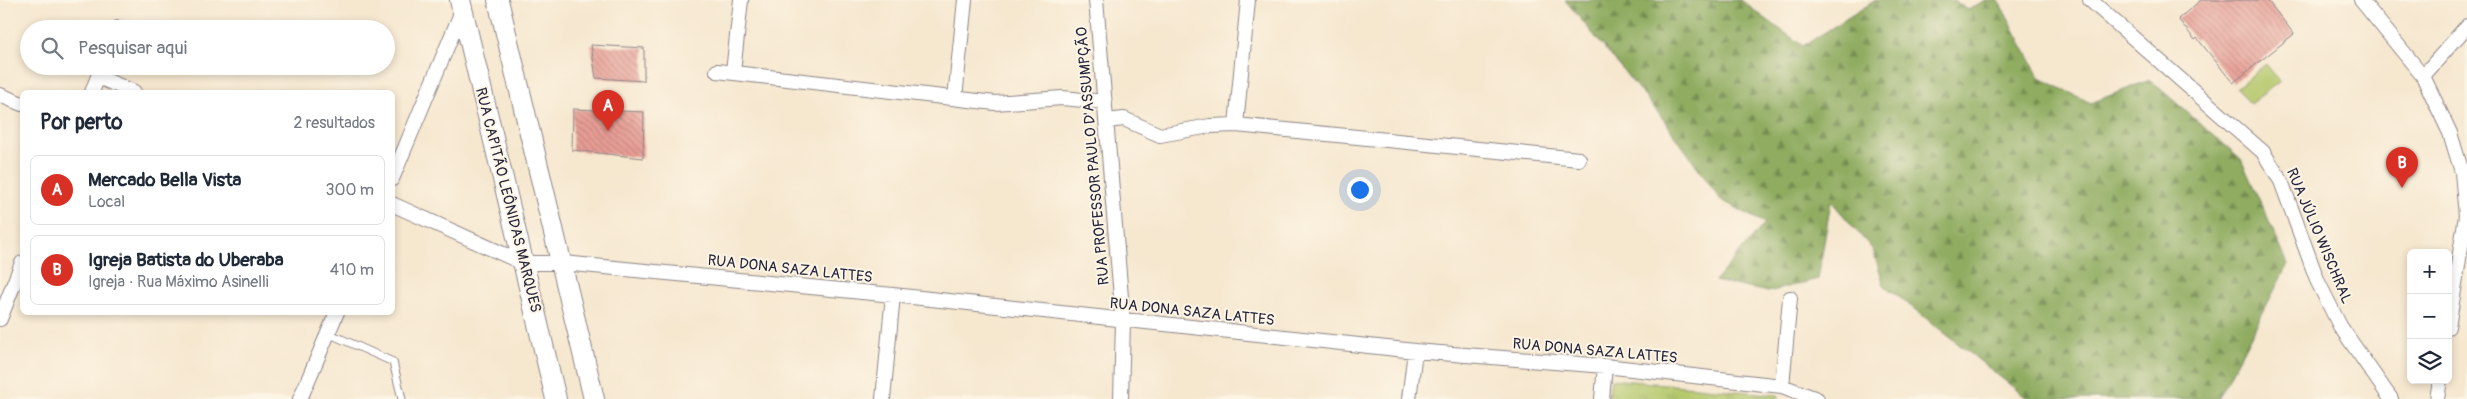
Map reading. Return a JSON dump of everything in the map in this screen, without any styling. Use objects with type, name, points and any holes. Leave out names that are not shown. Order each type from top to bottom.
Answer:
[{"type":"main road","points":[[498,0],[563,263],[594,399]]},
{"type":"main road","name":"RUA CAPITÃO LEÔNIDAS MARQUES","points":[[461,6],[556,399]]},
{"type":"street","points":[[733,72],[741,0]]},
{"type":"street","points":[[956,98],[965,0]]},
{"type":"street","name":"RUA PROFESSOR PAULO D'ASSUMPÇÃO","points":[[1096,0],[1123,321],[1121,399]]},
{"type":"street","points":[[1236,125],[1248,0]]},
{"type":"street","name":"RUA JÚLIO WISCHRAL","points":[[2090,0],[2263,152],[2281,181],[2318,282],[2340,326],[2391,399]]},
{"type":"street","points":[[2361,0],[2423,76],[2450,133],[2462,172],[2466,216],[2452,302]]},
{"type":"street","points":[[395,171],[461,6]]},
{"type":"street","points":[[2423,76],[2467,26]]},
{"type":"street","points":[[717,70],[1005,103],[1062,98],[1105,102]]},
{"type":"street","points":[[93,90],[99,75]]},
{"type":"street","points":[[105,75],[131,90]]},
{"type":"street","points":[[0,95],[20,103]]},
{"type":"street","points":[[1106,121],[1124,119],[1160,135],[1210,126],[1236,125],[1579,159]]},
{"type":"street","points":[[395,205],[523,263]]},
{"type":"street","name":"RUA DONA SAZA LATTES","points":[[523,263],[563,263],[893,295],[1415,352],[1605,366],[1782,386],[1796,394],[1816,399]]},
{"type":"street","points":[[0,319],[20,268]]},
{"type":"street","points":[[883,399],[893,295]]},
{"type":"street","points":[[1782,386],[1790,298]]},
{"type":"street","points":[[300,399],[336,315]]},
{"type":"street","points":[[1409,399],[1415,352]]},
{"type":"street","points":[[1602,399],[1605,366]]},
{"type":"street","points":[[2437,399],[2439,384]]},
{"type":"lane","points":[[328,333],[394,362],[402,399]]},
{"type":"green space","points":[[1565,0],[1740,0],[1803,46],[1876,0],[1954,0],[1968,10],[1985,0],[1998,0],[2040,78],[2091,103],[2150,80],[2241,159],[2288,264],[2218,399],[2028,399],[1884,285],[1873,250],[1831,201],[1818,279],[1768,292],[1715,281],[1765,223],[1721,200],[1664,120]]},
{"type":"green space","points":[[2266,64],[2280,81],[2250,104],[2237,87]]},
{"type":"green space","points":[[1611,379],[1778,395],[1778,399],[1608,399]]},
{"type":"building","points":[[2201,0],[2267,0],[2294,34],[2233,83],[2197,38],[2195,40],[2178,19]]},
{"type":"building","points":[[591,45],[644,48],[644,81],[596,78]]},
{"type":"building","points":[[573,109],[644,112],[643,158],[572,150]]},
{"type":"place","name":"Mercado Bella Vista","points":[[608,131]]},
{"type":"place","name":"Igreja Batista do Uberaba","points":[[2402,188]]}]
